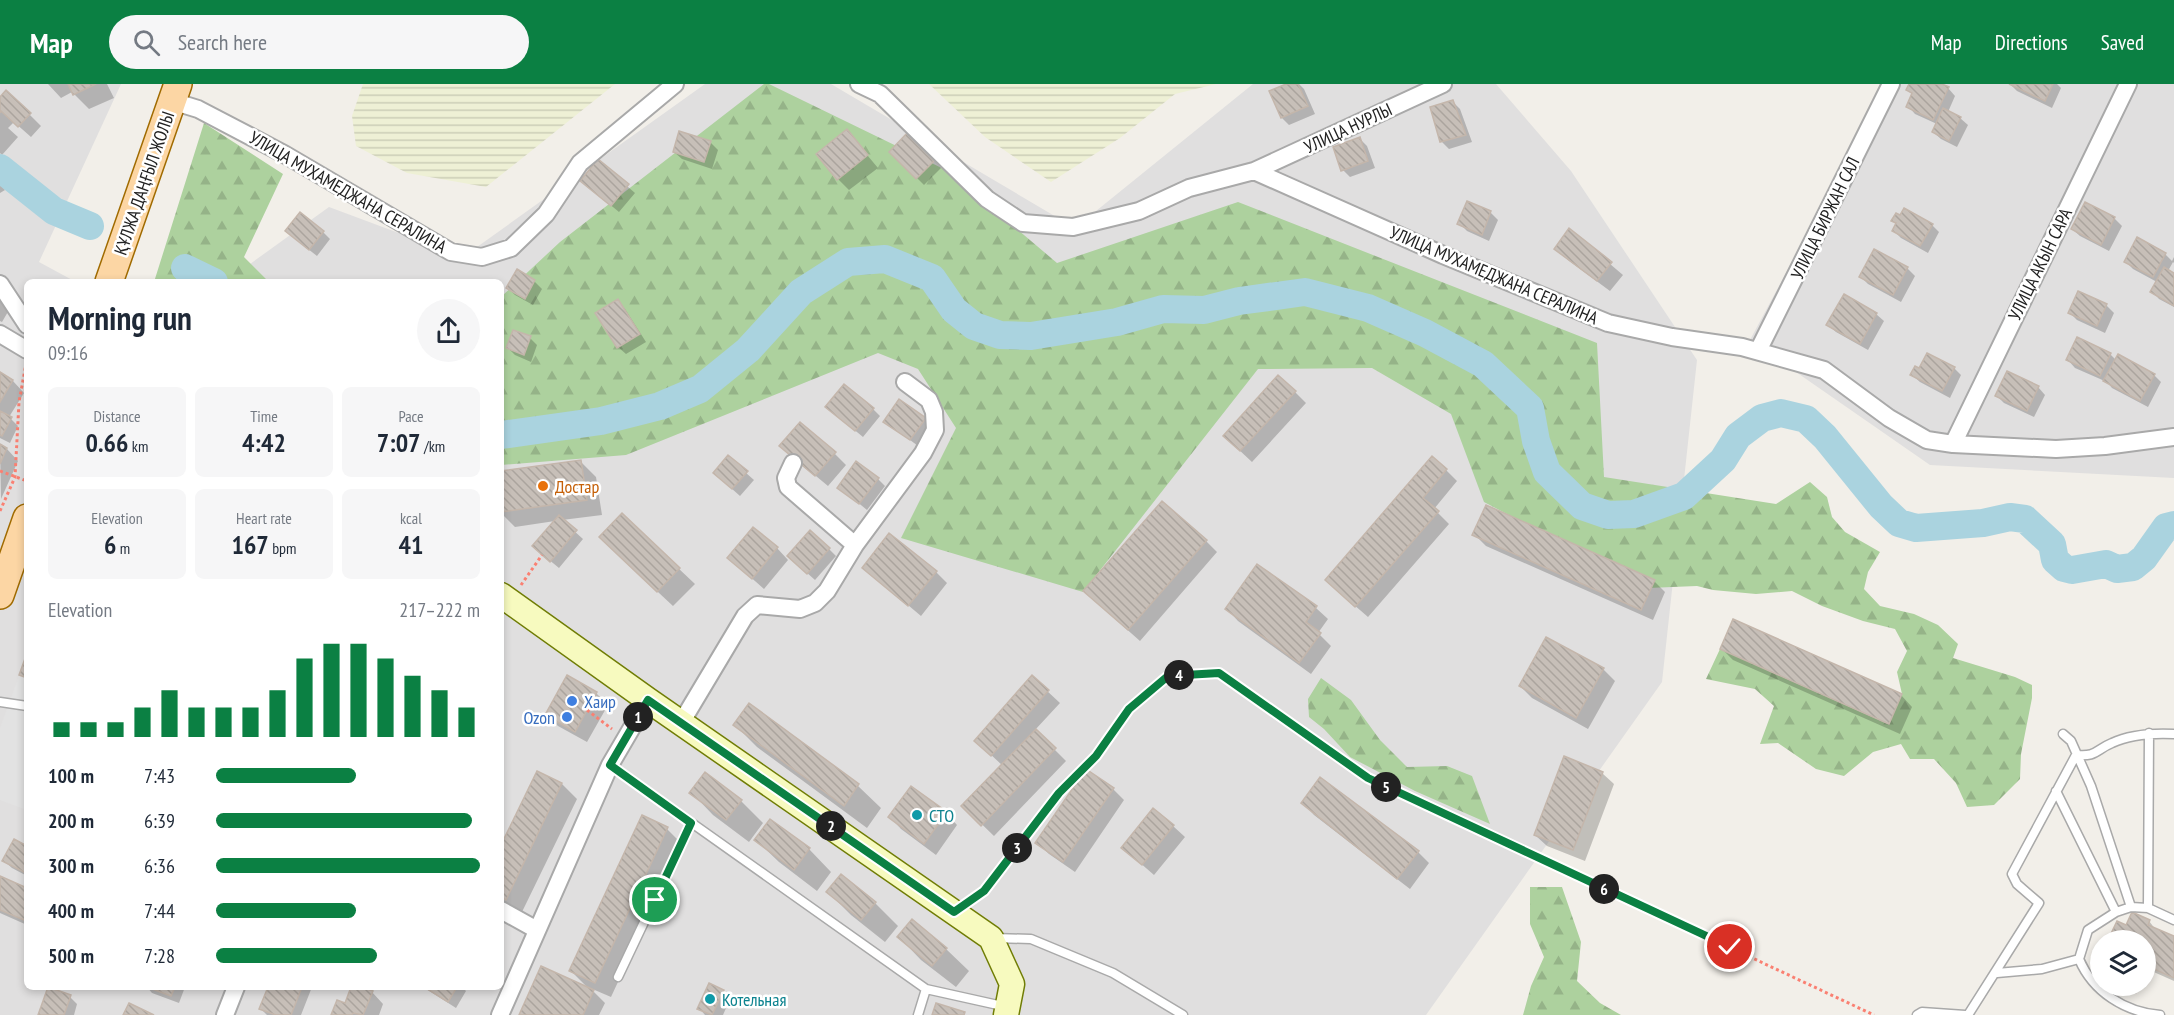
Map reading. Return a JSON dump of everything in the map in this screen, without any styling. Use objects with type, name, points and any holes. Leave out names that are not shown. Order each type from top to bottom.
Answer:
[{"type":"main road","name":"ҚҰЛЖА ДАҢҒЫЛ ЖОЛЫ","points":[[110,279],[175,93]]},
{"type":"main road","points":[[0,595],[24,527]]},
{"type":"street","name":"УЛИЦА МУХАМЕДЖАНА СЕРАЛИНА","points":[[175,93],[198,109],[284,154],[451,252],[482,257],[511,248],[546,214],[580,163],[675,84]]},
{"type":"street","points":[[859,84],[880,94],[987,199],[1023,223],[1073,227],[1139,211],[1189,188],[1254,171]]},
{"type":"street","name":"УЛИЦА НУРЛЫ","points":[[1254,171],[1443,84]]},
{"type":"street","name":"УЛИЦА БИРЖАН САЛ","points":[[1758,351],[1891,84]]},
{"type":"street","name":"УЛИЦА АКЫН САРА","points":[[1953,444],[2128,84]]},
{"type":"street","name":"УЛИЦА МУХАМЕДЖАНА СЕРАЛИНА","points":[[1254,171],[1443,255],[1608,323],[1672,337],[1742,347],[1824,370],[1889,418],[1927,440],[1953,444],[2055,449],[2105,446],[2174,437]]},
{"type":"street","points":[[0,284],[24,320]]},
{"type":"street","points":[[0,334],[24,348]]},
{"type":"street","points":[[681,723],[746,615],[757,605],[800,609],[815,603],[827,591],[855,545],[923,453],[935,430],[934,412],[929,400],[905,382]]},
{"type":"street","points":[[793,463],[786,478],[788,487],[855,545]]},
{"type":"street","points":[[506,598],[648,700],[991,938],[1012,984],[1007,1011]]},
{"type":"street","points":[[500,1015],[610,765],[648,700]]},
{"type":"street","points":[[504,912],[537,930]]},
{"type":"street","points":[[225,1015],[235,990]]},
{"type":"lane","points":[[0,702],[24,706]]},
{"type":"lane","points":[[2076,755],[2090,756],[2112,742],[2149,733],[2174,734]]},
{"type":"lane","points":[[2148,908],[2149,733]]},
{"type":"lane","points":[[2063,734],[2071,741],[2091,786],[2131,907]]},
{"type":"lane","points":[[1917,1015],[1922,1012],[1967,1015],[1997,972],[2039,903],[2017,884],[2012,874],[2076,755]]},
{"type":"lane","points":[[610,765],[926,989],[1007,1011]]},
{"type":"lane","points":[[2056,791],[2116,912]]},
{"type":"lane","points":[[618,977],[691,823]]},
{"type":"lane","points":[[2160,1015],[2147,1014],[2107,996],[2086,975],[2079,959],[2088,930],[2116,912],[2131,907],[2148,908],[2174,920]]},
{"type":"lane","points":[[991,938],[1031,939],[1113,973],[1183,1015]]},
{"type":"lane","points":[[1997,972],[2042,969],[2079,959]]},
{"type":"lane","points":[[918,1015],[926,989]]},
{"type":"path","points":[[0,511],[15,477],[19,402],[24,374]]},
{"type":"path","points":[[0,471],[24,480]]},
{"type":"path","points":[[506,598],[542,555]]},
{"type":"path","points":[[954,912],[984,891],[1059,793],[1096,756],[1129,709],[1168,676],[1219,673],[1368,778],[1874,1015]]},
{"type":"path","points":[[587,710],[625,739]]},
{"type":"shaded area","points":[[0,84],[121,84],[39,262],[70,279],[24,279],[24,990],[504,990],[504,279],[229,279],[329,207],[463,257],[705,84],[831,84],[1075,228],[1253,84],[1496,84],[1571,171],[1697,360],[1662,682],[1426,1015],[0,1015]]},
{"type":"shaded area","points":[[1887,84],[2174,84],[2174,478],[1930,465],[1750,340]]},
{"type":"shaded area","points":[[24,662],[24,809],[0,800],[0,728]]},
{"type":"green space","points":[[363,84],[615,84],[486,187],[407,173],[356,146],[352,116]]},
{"type":"green space","points":[[764,84],[769,84],[950,172],[1057,263],[1238,202],[1597,343],[1604,477],[1776,504],[1810,482],[1827,497],[1832,517],[1845,532],[1880,552],[1868,572],[1864,589],[1880,606],[1914,614],[1938,625],[1958,644],[1953,658],[2015,677],[2032,685],[2032,698],[2021,754],[2020,779],[1994,805],[1967,807],[1956,783],[1934,759],[1910,759],[1901,744],[1873,752],[1844,776],[1816,769],[1778,743],[1760,744],[1774,706],[1755,689],[1706,679],[1720,649],[1888,724],[1902,694],[1897,672],[1907,651],[1895,629],[1863,621],[1822,606],[1792,591],[1756,594],[1713,590],[1697,586],[1648,588],[1484,502],[1451,414],[1372,368],[1258,369],[1083,592],[901,538],[956,428],[918,369],[878,353],[626,455],[504,465],[504,294],[560,242]]},
{"type":"green space","points":[[929,84],[1216,84],[1175,94],[1120,138],[1051,182],[985,137]]},
{"type":"green space","points":[[204,123],[283,174],[244,257],[266,279],[155,279]]},
{"type":"green space","points":[[1321,678],[1351,700],[1380,740],[1407,767],[1447,766],[1472,776],[1490,824],[1415,791],[1350,757],[1324,729],[1309,717],[1308,699]]},
{"type":"green space","points":[[1530,887],[1562,887],[1581,942],[1577,981],[1600,1003],[1621,1015],[1523,1015],[1531,986],[1544,957],[1530,924]]},
{"type":"building","points":[[68,84],[96,84],[73,95]]},
{"type":"building","points":[[1286,84],[1298,84],[1308,106],[1281,118],[1269,91]]},
{"type":"building","points":[[1909,84],[1942,84],[1949,87],[1933,120],[1906,107],[1912,93],[1906,90]]},
{"type":"building","points":[[2009,84],[2053,84],[2045,101]]},
{"type":"building","points":[[6,90],[31,113],[18,127],[1,111],[0,113],[0,97]]},
{"type":"building","points":[[1453,100],[1466,135],[1440,142],[1430,107]]},
{"type":"building","points":[[1943,108],[1961,117],[1949,141],[1932,132]]},
{"type":"building","points":[[847,129],[868,155],[837,180],[816,154]]},
{"type":"building","points":[[679,131],[711,141],[704,162],[673,152]]},
{"type":"building","points":[[908,132],[936,159],[916,179],[889,152]]},
{"type":"building","points":[[1360,137],[1368,161],[1341,171],[1333,147]]},
{"type":"building","points":[[598,159],[629,184],[611,206],[580,181]]},
{"type":"building","points":[[1467,201],[1491,211],[1482,235],[1457,224]]},
{"type":"building","points":[[2085,202],[2115,217],[2101,245],[2071,229]]},
{"type":"building","points":[[1904,208],[1933,224],[1920,246],[1892,231],[1896,223],[1891,221],[1896,213],[1900,215]]},
{"type":"building","points":[[300,212],[324,231],[309,250],[285,231]]},
{"type":"building","points":[[1569,228],[1612,262],[1597,281],[1554,249]]},
{"type":"building","points":[[2137,237],[2166,253],[2153,277],[2124,262]]},
{"type":"building","points":[[1874,249],[1908,267],[1893,295],[1859,277]]},
{"type":"building","points":[[2164,267],[2174,273],[2174,306],[2150,292]]},
{"type":"building","points":[[517,269],[535,280],[525,299],[506,288]]},
{"type":"building","points":[[2078,291],[2107,304],[2097,326],[2068,313]]},
{"type":"building","points":[[1844,294],[1877,313],[1860,344],[1826,325]]},
{"type":"building","points":[[618,299],[640,334],[617,348],[595,313]]},
{"type":"building","points":[[513,330],[531,336],[524,355],[506,348]]},
{"type":"building","points":[[2077,337],[2111,353],[2100,376],[2066,360]]},
{"type":"building","points":[[1927,353],[1955,367],[1942,391],[1910,375],[1915,366],[1919,368]]},
{"type":"building","points":[[2118,354],[2155,374],[2140,401],[2103,381]]},
{"type":"building","points":[[2007,371],[2039,386],[2027,411],[1995,396]]},
{"type":"building","points":[[0,372],[13,380],[0,402]]},
{"type":"building","points":[[1278,375],[1296,391],[1240,451],[1223,436]]},
{"type":"building","points":[[844,384],[874,408],[855,431],[825,407]]},
{"type":"building","points":[[899,399],[926,418],[910,440],[883,422]]},
{"type":"building","points":[[0,411],[12,417],[2,436],[0,435]]},
{"type":"building","points":[[800,422],[836,452],[815,476],[779,446]]},
{"type":"building","points":[[0,444],[7,448],[0,464]]},
{"type":"building","points":[[728,455],[748,471],[732,489],[713,473]]},
{"type":"building","points":[[1432,456],[1447,469],[1423,498],[1439,511],[1355,607],[1325,580]]},
{"type":"building","name":"Достар","points":[[581,460],[587,500],[504,512],[504,471]]},
{"type":"building","points":[[856,461],[879,478],[859,504],[837,488]]},
{"type":"building","points":[[1162,501],[1207,540],[1128,630],[1083,591]]},
{"type":"building","points":[[1486,505],[1655,580],[1641,610],[1472,535]]},
{"type":"building","points":[[622,513],[680,568],[657,592],[599,537]]},
{"type":"building","points":[[559,515],[577,530],[550,562],[532,546]]},
{"type":"building","points":[[753,527],[778,547],[752,579],[727,558]]},
{"type":"building","points":[[810,530],[830,548],[807,574],[787,556]]},
{"type":"building","points":[[889,533],[937,571],[908,606],[862,568]]},
{"type":"building","points":[[1257,564],[1317,606],[1306,622],[1321,633],[1299,663],[1225,609]]},
{"type":"building","points":[[1733,619],[1902,694],[1889,724],[1720,649]]},
{"type":"building","points":[[1546,637],[1604,668],[1576,718],[1519,686]]},
{"type":"building","points":[[24,661],[24,677],[19,675]]},
{"type":"building","name":"Хаир","points":[[567,675],[597,692],[575,732],[545,715]]},
{"type":"building","points":[[1032,675],[1049,690],[991,756],[974,741]]},
{"type":"building","points":[[749,703],[859,784],[844,806],[733,725]]},
{"type":"building","points":[[1036,729],[1056,748],[981,826],[961,806]]},
{"type":"building","points":[[1564,756],[1603,772],[1573,850],[1534,835]]},
{"type":"building","points":[[1086,769],[1114,788],[1063,862],[1035,843]]},
{"type":"building","points":[[537,771],[562,783],[506,900],[504,899],[504,839]]},
{"type":"building","points":[[705,772],[742,800],[726,820],[689,793]]},
{"type":"building","points":[[1320,777],[1419,851],[1397,879],[1301,803]]},
{"type":"building","name":"СТО","points":[[911,786],[947,812],[924,844],[888,817]]},
{"type":"building","points":[[1153,808],[1174,825],[1142,865],[1121,848]]},
{"type":"building","points":[[642,815],[668,827],[595,983],[569,971]]},
{"type":"building","points":[[770,819],[810,848],[794,870],[754,840]]},
{"type":"building","points":[[14,839],[24,844],[24,872],[2,861]]},
{"type":"building","points":[[841,874],[876,902],[861,920],[826,892]]},
{"type":"building","points":[[0,876],[24,887],[24,920],[0,910]]},
{"type":"building","points":[[2132,912],[2150,920],[2148,925],[2174,936],[2174,978],[2156,970],[2156,930],[2113,930],[2117,921],[2126,925]]},
{"type":"building","points":[[912,919],[947,948],[932,966],[897,937]]},
{"type":"building","points":[[541,966],[594,990],[583,1015],[519,1015]]},
{"type":"building","name":"Котельная","points":[[709,983],[724,990],[712,1015],[697,1009]]},
{"type":"building","points":[[47,990],[57,990],[71,995],[64,1015],[38,1015]]},
{"type":"building","points":[[155,990],[174,990],[171,996]]},
{"type":"building","points":[[267,990],[301,990],[291,1015],[276,1015],[259,1009]]},
{"type":"building","points":[[350,990],[373,991],[363,1015],[353,1013],[352,1015],[331,1015],[337,1000],[345,1003]]},
{"type":"building","points":[[429,990],[455,990],[448,1002]]},
{"type":"building","points":[[129,1003],[154,1015],[123,1015]]},
{"type":"building","points":[[936,1003],[965,1012],[964,1015],[932,1015]]},
{"type":"waterway","points":[[0,168],[54,211],[90,226]]},
{"type":"waterway","points":[[504,435],[601,421],[660,406],[700,389],[748,350],[801,292],[848,262],[885,259],[932,278],[954,310],[974,326],[1000,335],[1031,336],[1117,322],[1163,309],[1204,310],[1239,301],[1305,292],[1368,308],[1425,333],[1483,364],[1530,408],[1536,441],[1547,472],[1582,506],[1608,515],[1634,514],[1684,496],[1723,460],[1738,436],[1762,418],[1781,413],[1806,419],[1825,437],[1881,506],[1899,523],[1916,528],[1983,523],[2010,517],[2025,519],[2052,544],[2055,560],[2064,568],[2072,570],[2106,564],[2117,569],[2133,567],[2144,558],[2166,527],[2174,525]]},
{"type":"waterway","points":[[185,268],[208,279]]},
{"type":"place","name":"Достар","points":[[543,486]]},
{"type":"place","name":"Хаир","points":[[572,701]]},
{"type":"place","name":"Ozon","points":[[567,717]]},
{"type":"place","name":"СТО","points":[[917,815]]},
{"type":"place","name":"Котельная","points":[[710,999]]},
{"type":"route","points":[[655,900],[691,823],[610,765],[648,700],[954,912],[984,891],[1059,793],[1096,756],[1129,709],[1168,676],[1219,673],[1368,778],[1730,947]]}]
